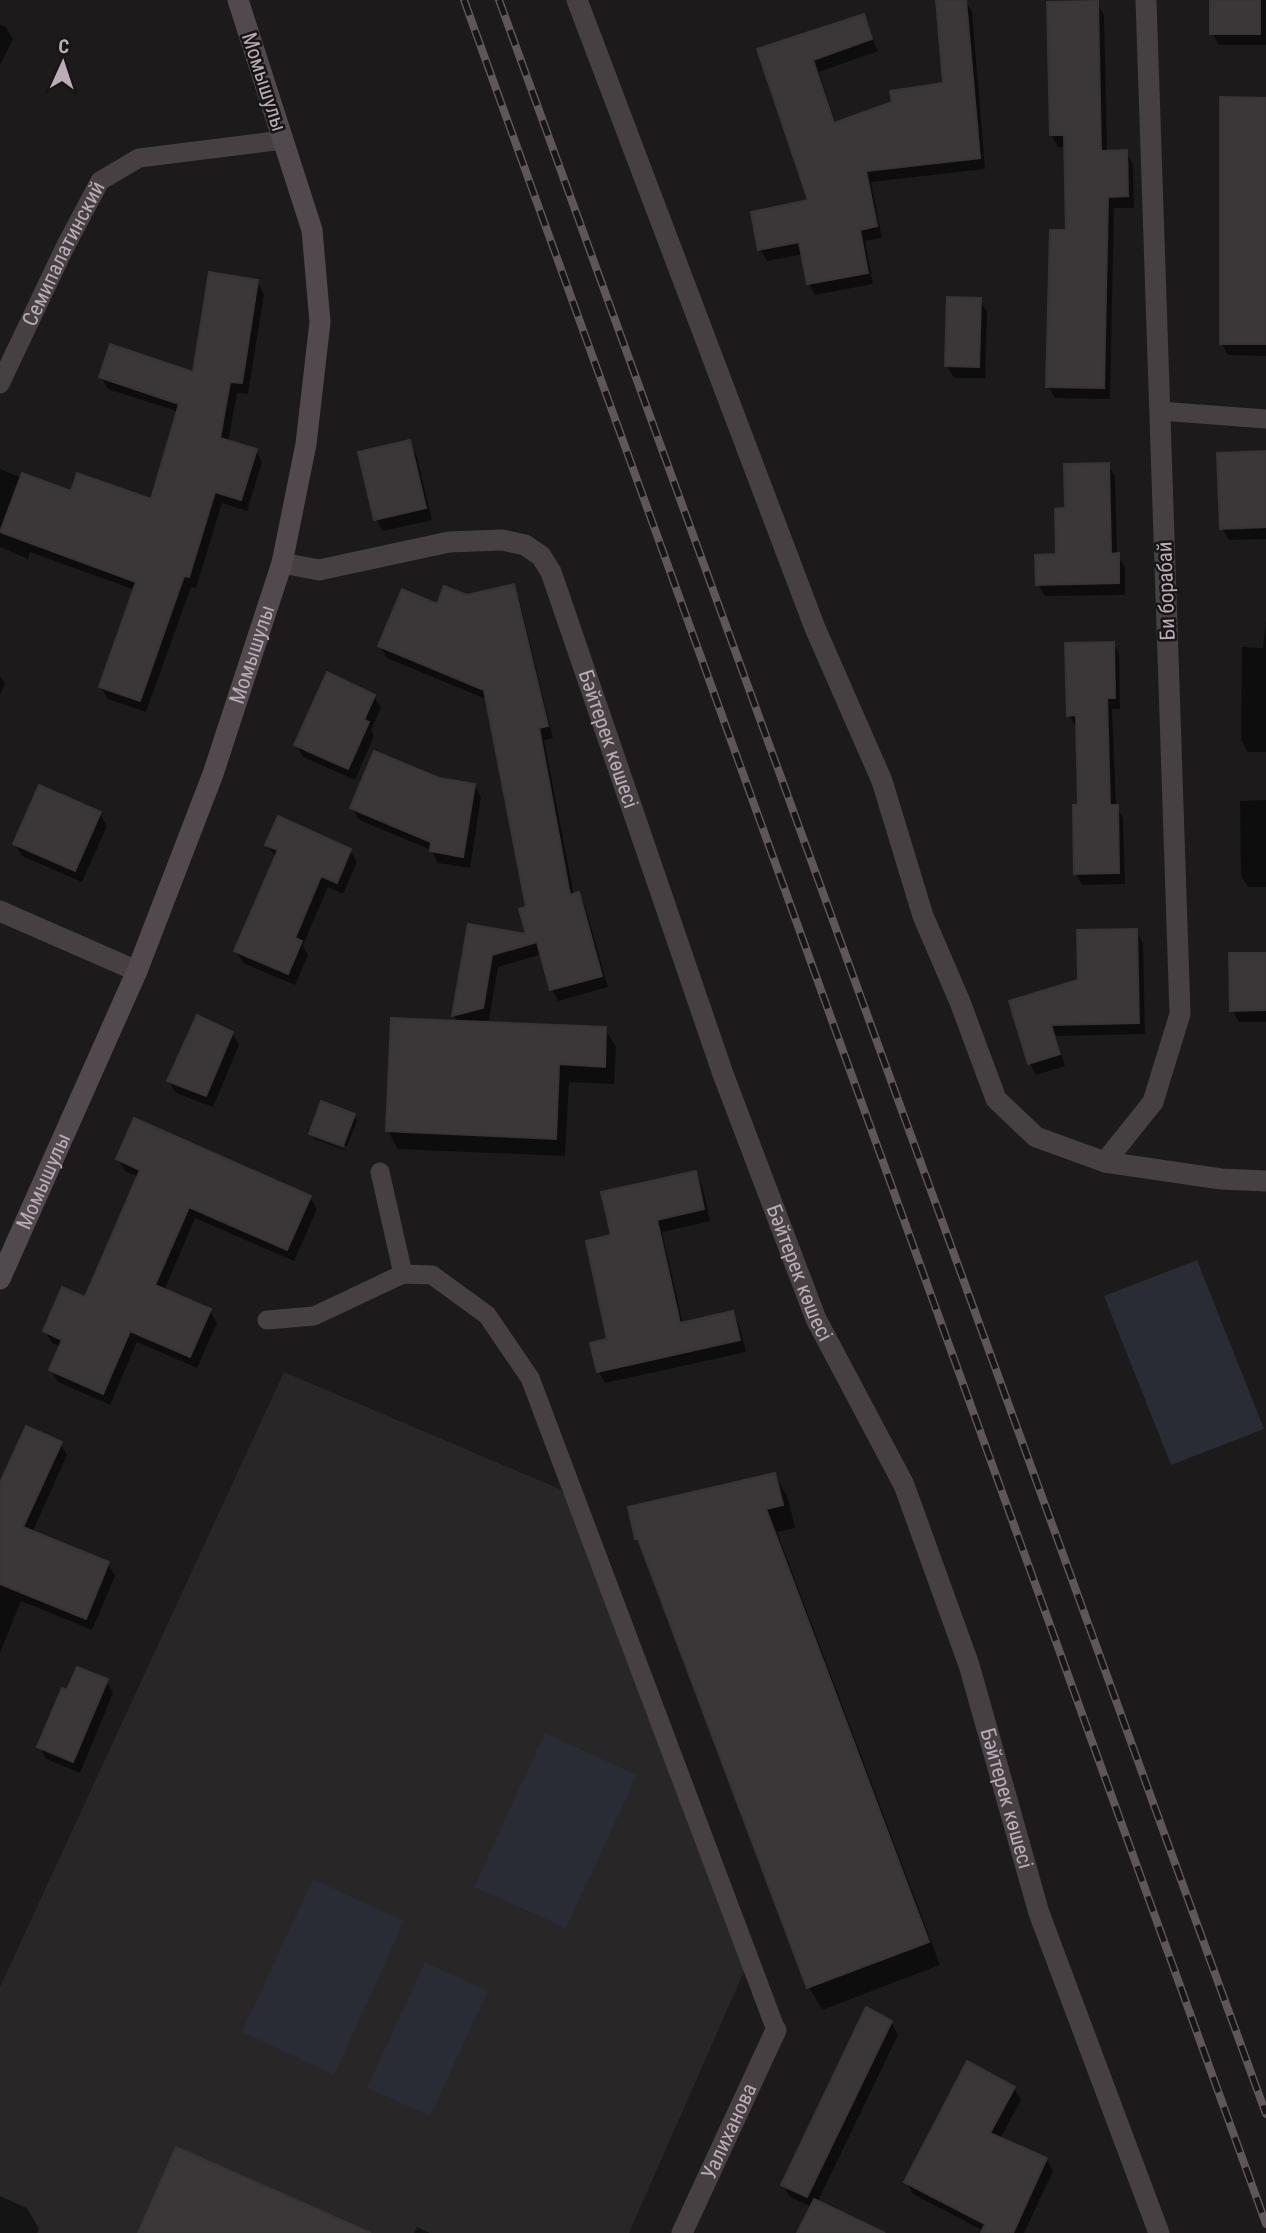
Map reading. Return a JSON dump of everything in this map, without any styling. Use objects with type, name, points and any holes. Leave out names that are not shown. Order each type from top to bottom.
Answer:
[{"type":"main road","name":"Момышулы","points":[[0,1279],[137,971],[213,774],[282,564],[306,444],[320,322],[312,230],[238,0]]},
{"type":"street","points":[[577,0],[815,628],[882,781],[923,916],[960,1002],[996,1098],[1036,1137],[1105,1162],[1220,1179],[1266,1181]]},
{"type":"street","name":"Би борабай","points":[[1105,1162],[1153,1102],[1180,1014],[1146,0]]},
{"type":"street","name":"Бәйтерек көшесі","points":[[282,564],[319,570],[449,541],[502,541],[525,545],[541,556],[551,572],[723,1074],[816,1318],[904,1485],[969,1665],[1039,1913],[1160,2233]]},
{"type":"street","points":[[0,912],[137,971]]},
{"type":"street","name":"Уалиханова","points":[[682,2233],[776,2030]]},
{"type":"lane","name":"Семипалатинский","points":[[0,384],[65,247],[100,181],[139,158],[284,141]]},
{"type":"lane","points":[[1160,411],[1266,419]]},
{"type":"lane","points":[[380,1172],[403,1274]]},
{"type":"lane","points":[[267,1320],[314,1316],[403,1274],[432,1275],[487,1315],[530,1378],[776,2030]]},
{"type":"shaded area","points":[[1197,1260],[1264,1429],[1171,1465],[1104,1296]]},
{"type":"shaded area","points":[[284,1372],[562,1490],[746,1967],[629,2233],[0,2233],[0,1987]]},
{"type":"shaded area","points":[[545,1733],[637,1775],[566,1928],[474,1887]]},
{"type":"shaded area","points":[[313,1879],[404,1921],[334,2075],[242,2032]]},
{"type":"shaded area","points":[[425,1962],[488,1991],[430,2116],[367,2088]]},
{"type":"building","points":[[936,0],[966,0],[980,158],[866,171],[877,226],[860,230],[868,273],[807,284],[799,242],[758,250],[751,212],[808,200],[757,49],[864,14],[872,39],[813,60],[834,123],[892,102],[890,91],[943,83]]},
{"type":"building","points":[[1210,0],[1260,0],[1260,34],[1210,34]]},
{"type":"building","points":[[1098,1],[1101,151],[1127,150],[1128,196],[1108,197],[1104,388],[1046,387],[1050,230],[1066,230],[1064,135],[1050,135],[1047,2]]},
{"type":"building","points":[[1220,97],[1266,98],[1266,344],[1220,344]]},
{"type":"building","points":[[209,272],[258,280],[242,383],[230,382],[220,438],[257,449],[241,500],[215,492],[189,577],[184,576],[140,701],[99,687],[136,582],[0,532],[22,473],[71,491],[77,473],[151,499],[179,404],[99,377],[110,344],[193,372]]},
{"type":"building","points":[[947,297],[981,298],[979,367],[945,366]]},
{"type":"building","points":[[410,440],[426,508],[374,520],[358,452]]},
{"type":"building","points":[[1266,451],[1266,527],[1220,529],[1217,453]]},
{"type":"building","points":[[1109,463],[1111,554],[1119,553],[1119,583],[1036,585],[1035,555],[1056,554],[1055,509],[1065,508],[1064,464]]},
{"type":"building","points":[[514,584],[548,726],[539,728],[570,895],[579,892],[602,976],[550,990],[537,942],[492,955],[483,1008],[452,1016],[468,924],[526,934],[519,909],[526,907],[484,690],[378,646],[402,589],[437,604],[444,586],[467,595]]},
{"type":"building","points":[[1114,642],[1115,698],[1107,698],[1110,805],[1118,805],[1119,873],[1074,874],[1073,805],[1078,805],[1076,715],[1067,716],[1065,643]]},
{"type":"building","points":[[327,672],[375,695],[364,720],[369,722],[348,769],[294,745]]},
{"type":"building","points":[[374,751],[439,778],[475,784],[463,857],[430,851],[431,842],[350,808]]},
{"type":"building","points":[[39,785],[101,812],[75,871],[13,844]]},
{"type":"building","points":[[278,816],[351,849],[337,883],[321,876],[295,938],[302,941],[288,974],[234,951],[278,850],[265,845]]},
{"type":"building","points":[[1137,929],[1139,1023],[1051,1025],[1060,1054],[1028,1064],[1009,1001],[1078,980],[1077,930]]},
{"type":"building","points":[[1229,953],[1266,953],[1266,1010],[1230,1011]]},
{"type":"building","points":[[197,1015],[233,1032],[206,1096],[167,1081]]},
{"type":"building","points":[[391,1018],[606,1027],[605,1067],[559,1064],[556,1139],[386,1131]]},
{"type":"building","points":[[321,1101],[355,1114],[343,1146],[309,1134]]},
{"type":"building","points":[[134,1118],[311,1196],[287,1250],[189,1207],[155,1285],[211,1309],[190,1357],[130,1331],[103,1394],[49,1370],[62,1340],[43,1331],[62,1287],[85,1297],[140,1170],[116,1159]]},
{"type":"building","points":[[696,1171],[704,1209],[657,1220],[680,1323],[733,1311],[740,1340],[597,1372],[590,1343],[607,1339],[586,1241],[611,1235],[601,1192]]},
{"type":"building","points":[[26,1426],[62,1442],[23,1527],[109,1562],[86,1619],[0,1584],[0,1483]]},
{"type":"building","points":[[775,1473],[783,1505],[766,1509],[929,1942],[807,1988],[638,1539],[635,1539],[628,1507]]},
{"type":"building","points":[[77,1667],[108,1679],[73,1762],[37,1747],[62,1688],[67,1690]]},
{"type":"building","points":[[866,2007],[892,2021],[807,2197],[781,2185]]},
{"type":"building","points":[[967,2061],[1015,2087],[990,2133],[1047,2158],[1013,2233],[981,2233],[985,2224],[904,2182]]},
{"type":"building","points":[[176,2147],[371,2233],[138,2233]]},
{"type":"building","points":[[814,2199],[885,2233],[797,2233]]},
{"type":"railway","points":[[464,0],[1266,2224]]},
{"type":"railway","points":[[499,0],[1266,2114]]}]
